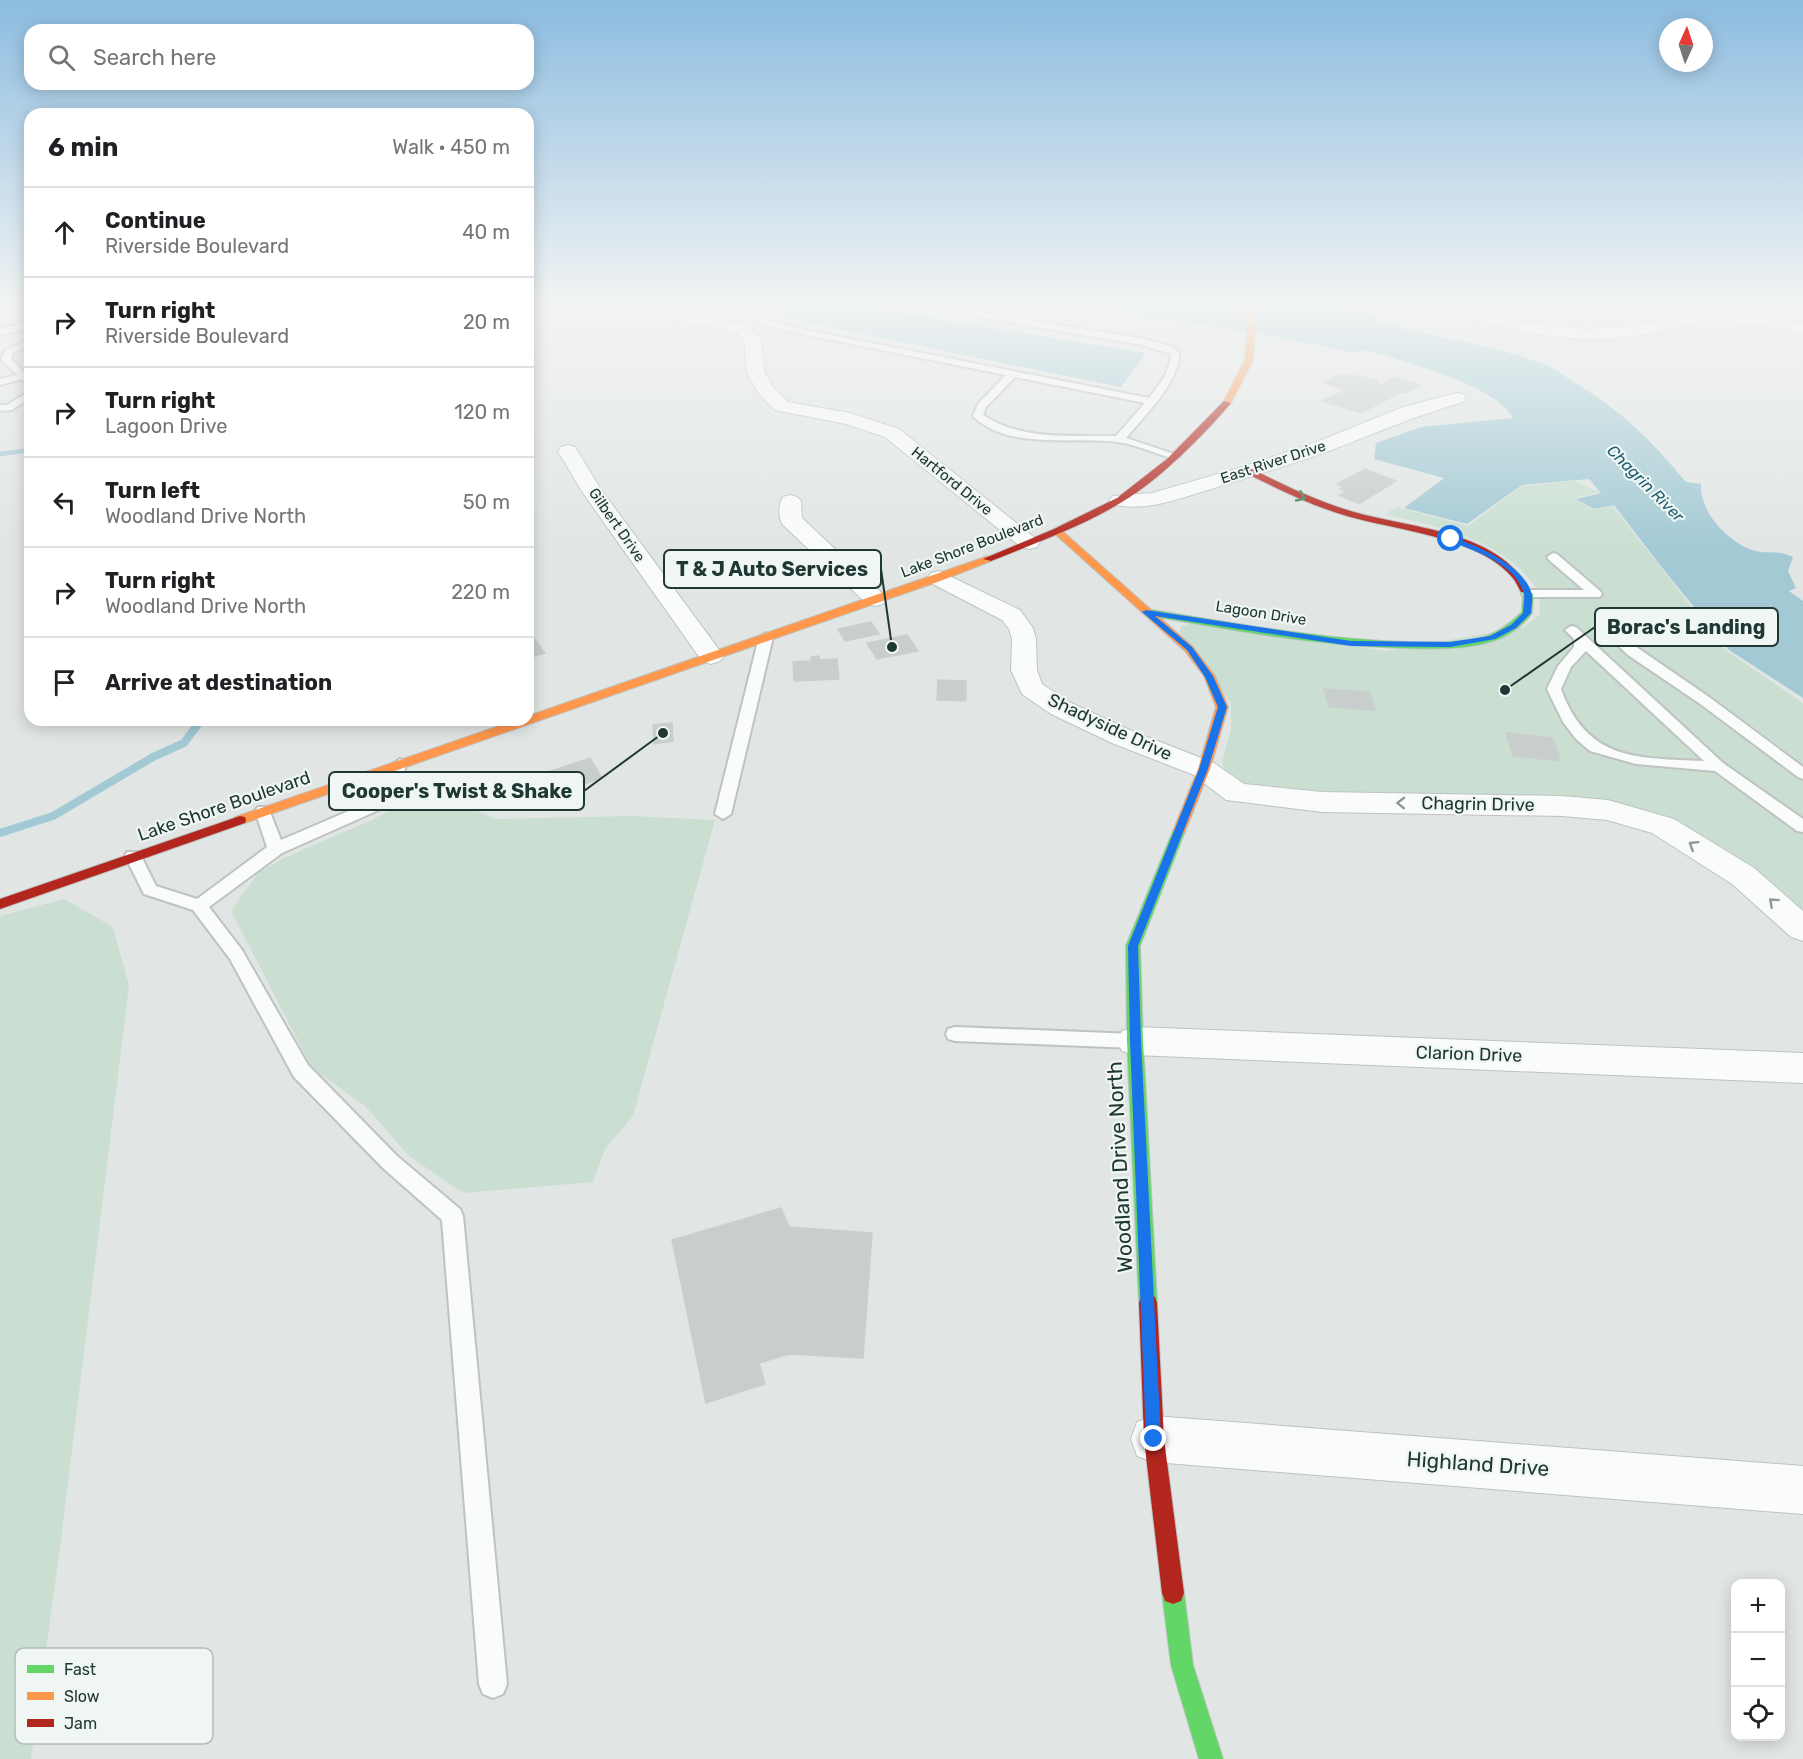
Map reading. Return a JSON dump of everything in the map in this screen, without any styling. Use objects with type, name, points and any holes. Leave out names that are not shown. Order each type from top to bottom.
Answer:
[{"type":"street","name":"Hartford Drive","points":[[763,386],[782,406],[850,419],[892,433],[1029,542]]},
{"type":"street","name":"Lake Shore Boulevard","points":[[534,718],[939,578],[1057,531],[1120,500],[1176,456],[1226,405],[1236,386]]},
{"type":"street","name":"East River Drive","points":[[1120,500],[1153,499],[1249,471],[1326,445],[1410,411],[1457,398]]},
{"type":"street","name":"Gilbert Drive","points":[[568,451],[591,490],[711,656]]},
{"type":"street","points":[[1249,471],[1307,500],[1351,514],[1451,539],[1490,555],[1514,572],[1528,594]]},
{"type":"street","points":[[790,501],[791,519],[875,599]]},
{"type":"street","points":[[1057,531],[1146,612]]},
{"type":"street","name":"Shadyside Drive","points":[[939,578],[1011,615],[1021,628],[1024,639],[1024,670],[1031,688],[1060,708],[1122,737],[1204,769]]},
{"type":"street","name":"Lagoon Drive","points":[[1146,612],[1351,644],[1450,644],[1492,638],[1514,627],[1527,613],[1528,594]]},
{"type":"street","name":"Woodland Drive North","points":[[1146,612],[1190,649],[1209,676],[1222,707],[1204,769],[1133,946],[1135,1041],[1154,1439],[1182,1665],[1211,1759]]},
{"type":"street","name":"Lake Shore Boulevard","points":[[0,904],[511,726]]},
{"type":"street","name":"Chagrin Drive","points":[[1204,769],[1236,792],[1322,802],[1562,806],[1608,810],[1663,826],[1743,876],[1803,929]]},
{"type":"street","name":"Clarion Drive","points":[[1135,1041],[1803,1068]]},
{"type":"street","name":"Highland Drive","points":[[1154,1439],[1803,1490]]},
{"type":"lane","points":[[1001,386],[981,406],[978,416],[987,424],[1036,435],[1119,439],[1176,456]]},
{"type":"lane","points":[[1074,386],[1150,401]]},
{"type":"lane","points":[[1119,439],[1160,386]]},
{"type":"lane","points":[[5,408],[24,397]]},
{"type":"lane","points":[[5,408],[24,409]]},
{"type":"lane","points":[[1528,594],[1596,594],[1553,557]]},
{"type":"lane","points":[[1718,766],[1675,765],[1622,756],[1597,749],[1576,730],[1559,705],[1554,689],[1565,666],[1581,648],[1576,634],[1718,766],[1803,827]]},
{"type":"lane","points":[[1612,635],[1803,774]]},
{"type":"lane","points":[[723,814],[766,637]]},
{"type":"lane","points":[[199,906],[276,849],[385,801],[400,764]]},
{"type":"lane","points":[[263,811],[276,849]]},
{"type":"lane","points":[[133,856],[150,890],[199,906],[236,955],[301,1071],[390,1162],[452,1216],[493,1684]]},
{"type":"lane","points":[[955,1034],[1135,1041]]},
{"type":"green space","points":[[1575,481],[1600,492],[1575,498],[1594,510],[1612,505],[1725,650],[1803,703],[1803,917],[1717,849],[1575,800],[1292,791],[1247,786],[1225,774],[1222,762],[1231,729],[1231,703],[1180,632],[1181,626],[1194,623],[1386,651],[1524,627],[1540,614],[1539,591],[1518,567],[1488,546],[1472,539],[1438,527],[1385,514],[1397,507],[1468,526],[1522,486]]},
{"type":"green space","points":[[428,782],[439,791],[494,819],[631,816],[715,820],[633,1116],[605,1149],[593,1182],[463,1193],[409,1156],[365,1106],[312,1068],[231,911],[258,873],[284,858],[374,819],[412,797]]},
{"type":"green space","points":[[64,899],[113,927],[129,986],[46,1648],[15,1648],[15,1744],[33,1744],[31,1759],[0,1759],[0,916]]},
{"type":"water","name":"Chagrin River","points":[[1472,386],[1580,386],[1623,417],[1661,453],[1686,482],[1701,484],[1705,504],[1710,514],[1716,524],[1733,540],[1752,550],[1782,553],[1793,557],[1788,571],[1796,588],[1789,591],[1803,601],[1803,698],[1729,650],[1614,505],[1594,509],[1576,499],[1601,493],[1589,479],[1522,485],[1467,524],[1404,508],[1444,478],[1374,459],[1376,443],[1421,427],[1513,418],[1503,406]]},
{"type":"building","points":[[1334,386],[1418,386],[1406,393],[1401,392],[1361,413],[1322,401],[1346,390]]},
{"type":"building","points":[[1365,469],[1396,481],[1359,504],[1339,495],[1346,492],[1337,484]]},
{"type":"building","points":[[871,622],[879,634],[845,641],[838,629]]},
{"type":"building","points":[[907,635],[918,651],[877,659],[867,643]]},
{"type":"building","points":[[534,638],[545,653],[534,656]]},
{"type":"building","points":[[819,656],[819,660],[837,659],[839,679],[794,681],[793,662],[811,661],[811,657]]},
{"type":"building","points":[[938,680],[966,681],[966,701],[937,700]]},
{"type":"building","points":[[1324,689],[1370,692],[1375,710],[1329,707]]},
{"type":"building","points":[[672,723],[673,741],[654,744],[653,725]]},
{"type":"building","points":[[1506,733],[1553,738],[1561,761],[1513,756]]},
{"type":"building","points":[[590,758],[602,778],[569,789],[574,797],[557,803],[539,775]]},
{"type":"building","points":[[781,1208],[789,1227],[872,1233],[863,1358],[789,1354],[759,1363],[765,1384],[706,1403],[672,1240]]},
{"type":"waterway","points":[[0,454],[24,451]]},
{"type":"waterway","points":[[0,833],[53,816],[153,757],[184,743],[197,726]]},
{"type":"traffic: fast","points":[[1146,612],[1315,639],[1383,644],[1456,644],[1485,640],[1512,627],[1527,613],[1528,594],[1525,590]]},
{"type":"traffic: fast","points":[[1148,1303],[1135,1041],[1133,946],[1179,831]]},
{"type":"traffic: fast","points":[[1173,1593],[1182,1665],[1211,1759]]},
{"type":"traffic: slow","points":[[1227,403],[1236,386]]},
{"type":"traffic: slow","points":[[1057,531],[1189,649],[1209,676],[1222,707],[1204,769],[1179,831]]},
{"type":"traffic: slow","points":[[534,718],[988,559]]},
{"type":"traffic: slow","points":[[240,820],[510,726]]},
{"type":"traffic: jam","points":[[988,559],[1057,531],[1120,500],[1170,461],[1227,403]]},
{"type":"traffic: jam","points":[[1249,471],[1298,495],[1337,510],[1435,534],[1476,548],[1495,558],[1512,571],[1525,590]]},
{"type":"traffic: jam","points":[[0,904],[240,820]]},
{"type":"traffic: jam","points":[[1148,1303],[1154,1439],[1173,1593]]},
{"type":"place","name":"T & J Auto Services","points":[[892,647]]},
{"type":"place","name":"Borac's Landing","points":[[1505,690]]},
{"type":"place","name":"Cooper's Twist & Shake","points":[[663,733]]},
{"type":"route","points":[[1154,1439],[1135,1041],[1133,946],[1204,769],[1222,707],[1209,676],[1190,649],[1146,612],[1351,644],[1403,646],[1450,644],[1492,638],[1514,627],[1527,613],[1528,594],[1514,572],[1490,555],[1451,539]]}]
